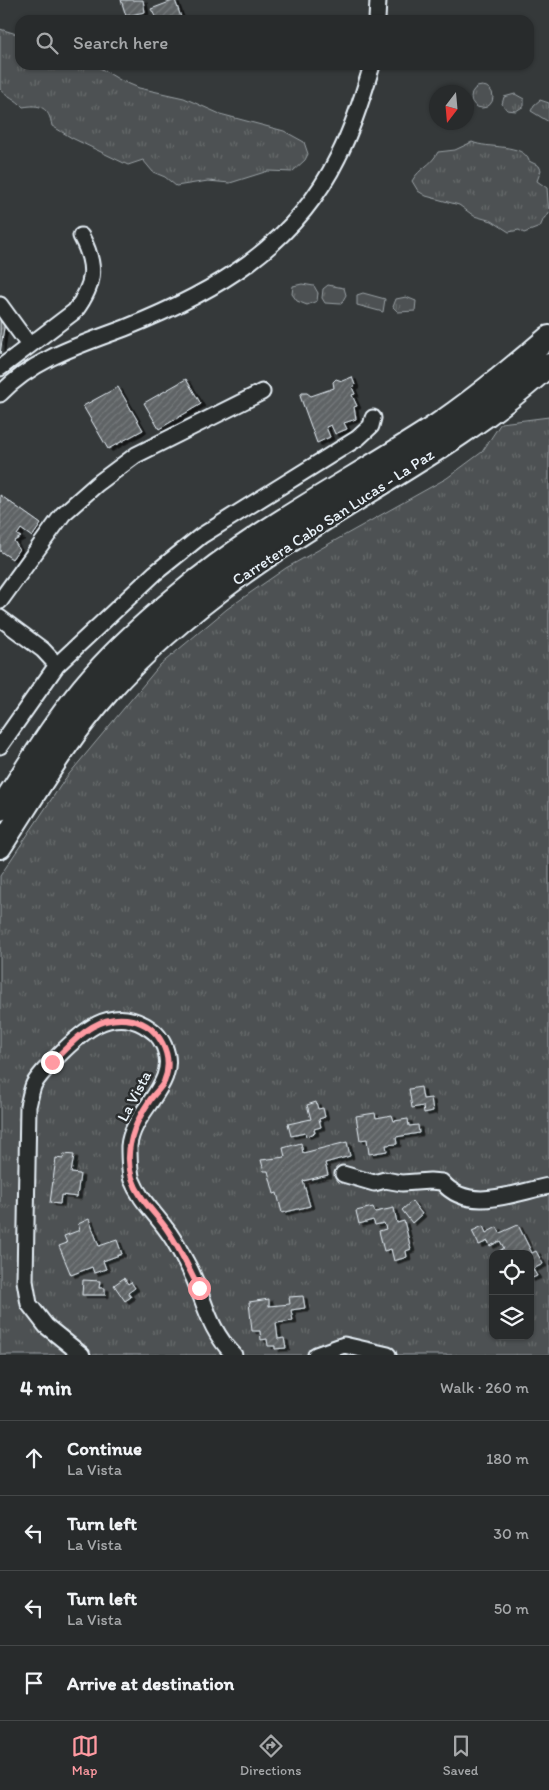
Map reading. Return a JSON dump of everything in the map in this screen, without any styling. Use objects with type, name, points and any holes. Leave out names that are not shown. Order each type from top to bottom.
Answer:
[{"type":"highway","name":"Carretera Cabo San Lucas - La Paz","points":[[0,809],[46,739],[84,688],[126,643],[178,596],[267,530],[427,431],[486,390],[549,338]]},
{"type":"highway","name":"Carretera Cabo San Lucas - La Paz","points":[[0,847],[94,708],[126,672],[174,627],[262,559],[440,449],[501,406],[549,365]]},
{"type":"highway","points":[[501,406],[549,378]]},
{"type":"street","points":[[377,15],[378,0]]},
{"type":"street","points":[[0,394],[10,383],[42,361],[83,342],[124,328],[201,294],[226,281],[264,252],[294,222],[327,177],[355,118],[370,70]]},
{"type":"street","points":[[0,368],[75,311],[90,287],[92,263],[81,236]]},
{"type":"street","points":[[0,305],[29,345]]},
{"type":"street","points":[[0,601],[63,514],[97,484],[144,451],[262,392]]},
{"type":"street","points":[[0,746],[57,665],[121,602],[201,536],[358,438],[371,426],[373,418]]},
{"type":"street","points":[[0,618],[43,650],[57,665]]},
{"type":"street","name":"La Vista","points":[[82,1355],[46,1326],[29,1304],[25,1281],[28,1106],[34,1084],[69,1045],[95,1024],[117,1017],[138,1022],[156,1032],[165,1048],[167,1065],[164,1082],[137,1122],[129,1145],[131,1178],[144,1203],[167,1230],[187,1263],[199,1288],[208,1318],[220,1341],[234,1355]]},
{"type":"street","points":[[343,1174],[374,1183],[385,1180],[402,1184],[430,1181],[442,1182],[450,1192],[461,1197],[476,1200],[549,1186]]},
{"type":"street","points":[[316,1355],[344,1346],[388,1355]]},
{"type":"green space","points":[[0,29],[15,34],[15,70],[103,70],[139,88],[184,98],[220,114],[284,131],[304,142],[308,154],[305,160],[292,172],[268,171],[230,183],[208,181],[176,186],[165,177],[153,172],[143,160],[128,165],[72,138],[52,126],[49,115],[43,108],[34,106],[23,107],[0,89]]},
{"type":"green space","points":[[482,86],[490,89],[493,97],[490,105],[482,108],[474,105],[474,89]]},
{"type":"green space","points":[[515,94],[524,99],[524,106],[516,111],[507,110],[502,104],[504,97]]},
{"type":"green space","points":[[540,100],[549,103],[549,122],[531,111]]},
{"type":"green space","points":[[472,142],[520,151],[526,155],[529,161],[539,166],[541,170],[537,181],[547,188],[549,214],[544,218],[540,227],[524,233],[519,230],[509,232],[492,221],[474,216],[459,205],[426,196],[418,191],[412,181],[432,161],[438,152],[455,150]]},
{"type":"green space","points":[[302,284],[314,286],[318,293],[317,301],[307,305],[297,301],[292,294],[293,286]]},
{"type":"green space","points":[[328,285],[344,288],[346,295],[341,304],[325,303],[322,298],[323,289]]},
{"type":"green space","points":[[363,293],[385,299],[383,312],[357,305],[357,295]]},
{"type":"green space","points":[[406,297],[416,301],[415,311],[398,312],[393,307],[396,299]]},
{"type":"green space","points":[[549,417],[549,1355],[0,1355],[0,876],[65,779],[160,665],[227,609],[286,568],[447,478],[482,452],[501,423]]},
{"type":"building","points":[[121,0],[143,0],[145,12],[126,15]]},
{"type":"building","points":[[175,0],[180,15],[154,15],[151,9]]},
{"type":"building","points":[[0,318],[5,321],[0,354]]},
{"type":"building","points":[[352,377],[355,385],[352,387],[355,394],[352,395],[357,406],[354,407],[356,419],[344,423],[347,429],[335,434],[331,425],[326,427],[330,437],[317,443],[300,396],[302,393],[307,393],[311,396],[334,388],[333,382],[336,379],[342,381]]},
{"type":"building","points":[[186,379],[201,404],[159,429],[144,403]]},
{"type":"building","points":[[118,387],[143,430],[108,449],[83,406]]},
{"type":"building","points":[[0,495],[41,524],[32,537],[21,529],[17,535],[21,537],[14,541],[19,549],[12,559],[0,551]]},
{"type":"building","points":[[421,1087],[423,1099],[431,1098],[433,1111],[424,1113],[423,1106],[412,1108],[409,1089]]},
{"type":"building","points":[[316,1102],[318,1109],[323,1108],[325,1117],[319,1119],[321,1127],[314,1129],[315,1133],[306,1136],[305,1133],[291,1136],[288,1124],[311,1119],[307,1105]]},
{"type":"building","points":[[375,1113],[376,1118],[392,1115],[394,1121],[408,1119],[409,1126],[418,1125],[419,1133],[396,1137],[397,1144],[386,1145],[387,1151],[369,1154],[367,1139],[360,1140],[356,1116]]},
{"type":"building","points":[[347,1142],[350,1156],[325,1163],[328,1175],[303,1181],[310,1206],[282,1213],[277,1193],[274,1194],[268,1171],[264,1171],[261,1160],[285,1157],[283,1148],[301,1143],[303,1153]]},
{"type":"building","points":[[64,1154],[74,1155],[71,1173],[80,1174],[77,1197],[61,1195],[60,1204],[50,1203],[56,1158],[63,1159]]},
{"type":"building","points":[[412,1201],[422,1214],[412,1223],[402,1210]]},
{"type":"building","points":[[373,1207],[375,1212],[394,1208],[397,1223],[404,1221],[411,1249],[406,1251],[407,1257],[394,1261],[391,1249],[384,1251],[379,1231],[386,1229],[384,1223],[375,1225],[373,1220],[359,1224],[356,1211]]},
{"type":"building","points":[[89,1219],[99,1246],[117,1240],[122,1254],[103,1261],[106,1269],[94,1273],[92,1267],[71,1275],[59,1246],[67,1243],[64,1236],[80,1230],[78,1224]]},
{"type":"building","points":[[518,1225],[530,1250],[501,1250],[504,1248],[500,1241],[490,1246],[488,1241],[479,1245],[472,1231],[483,1226],[486,1233],[497,1227],[500,1233]]},
{"type":"building","points":[[536,1251],[543,1264],[534,1268],[534,1252]]},
{"type":"building","points":[[124,1278],[128,1284],[131,1282],[135,1288],[128,1293],[131,1297],[125,1301],[114,1285]]},
{"type":"building","points":[[83,1280],[100,1281],[99,1288],[105,1288],[105,1295],[82,1295]]},
{"type":"building","points":[[303,1296],[305,1308],[291,1310],[293,1321],[276,1323],[278,1339],[284,1338],[286,1348],[275,1349],[275,1346],[268,1346],[267,1339],[261,1340],[260,1331],[252,1331],[249,1302],[269,1299],[269,1306],[290,1304],[289,1297]]},
{"type":"route","points":[[52,1062],[95,1024],[117,1017],[138,1022],[156,1032],[165,1048],[167,1065],[164,1082],[137,1122],[129,1145],[131,1178],[144,1203],[167,1230],[187,1263],[199,1288]]}]
